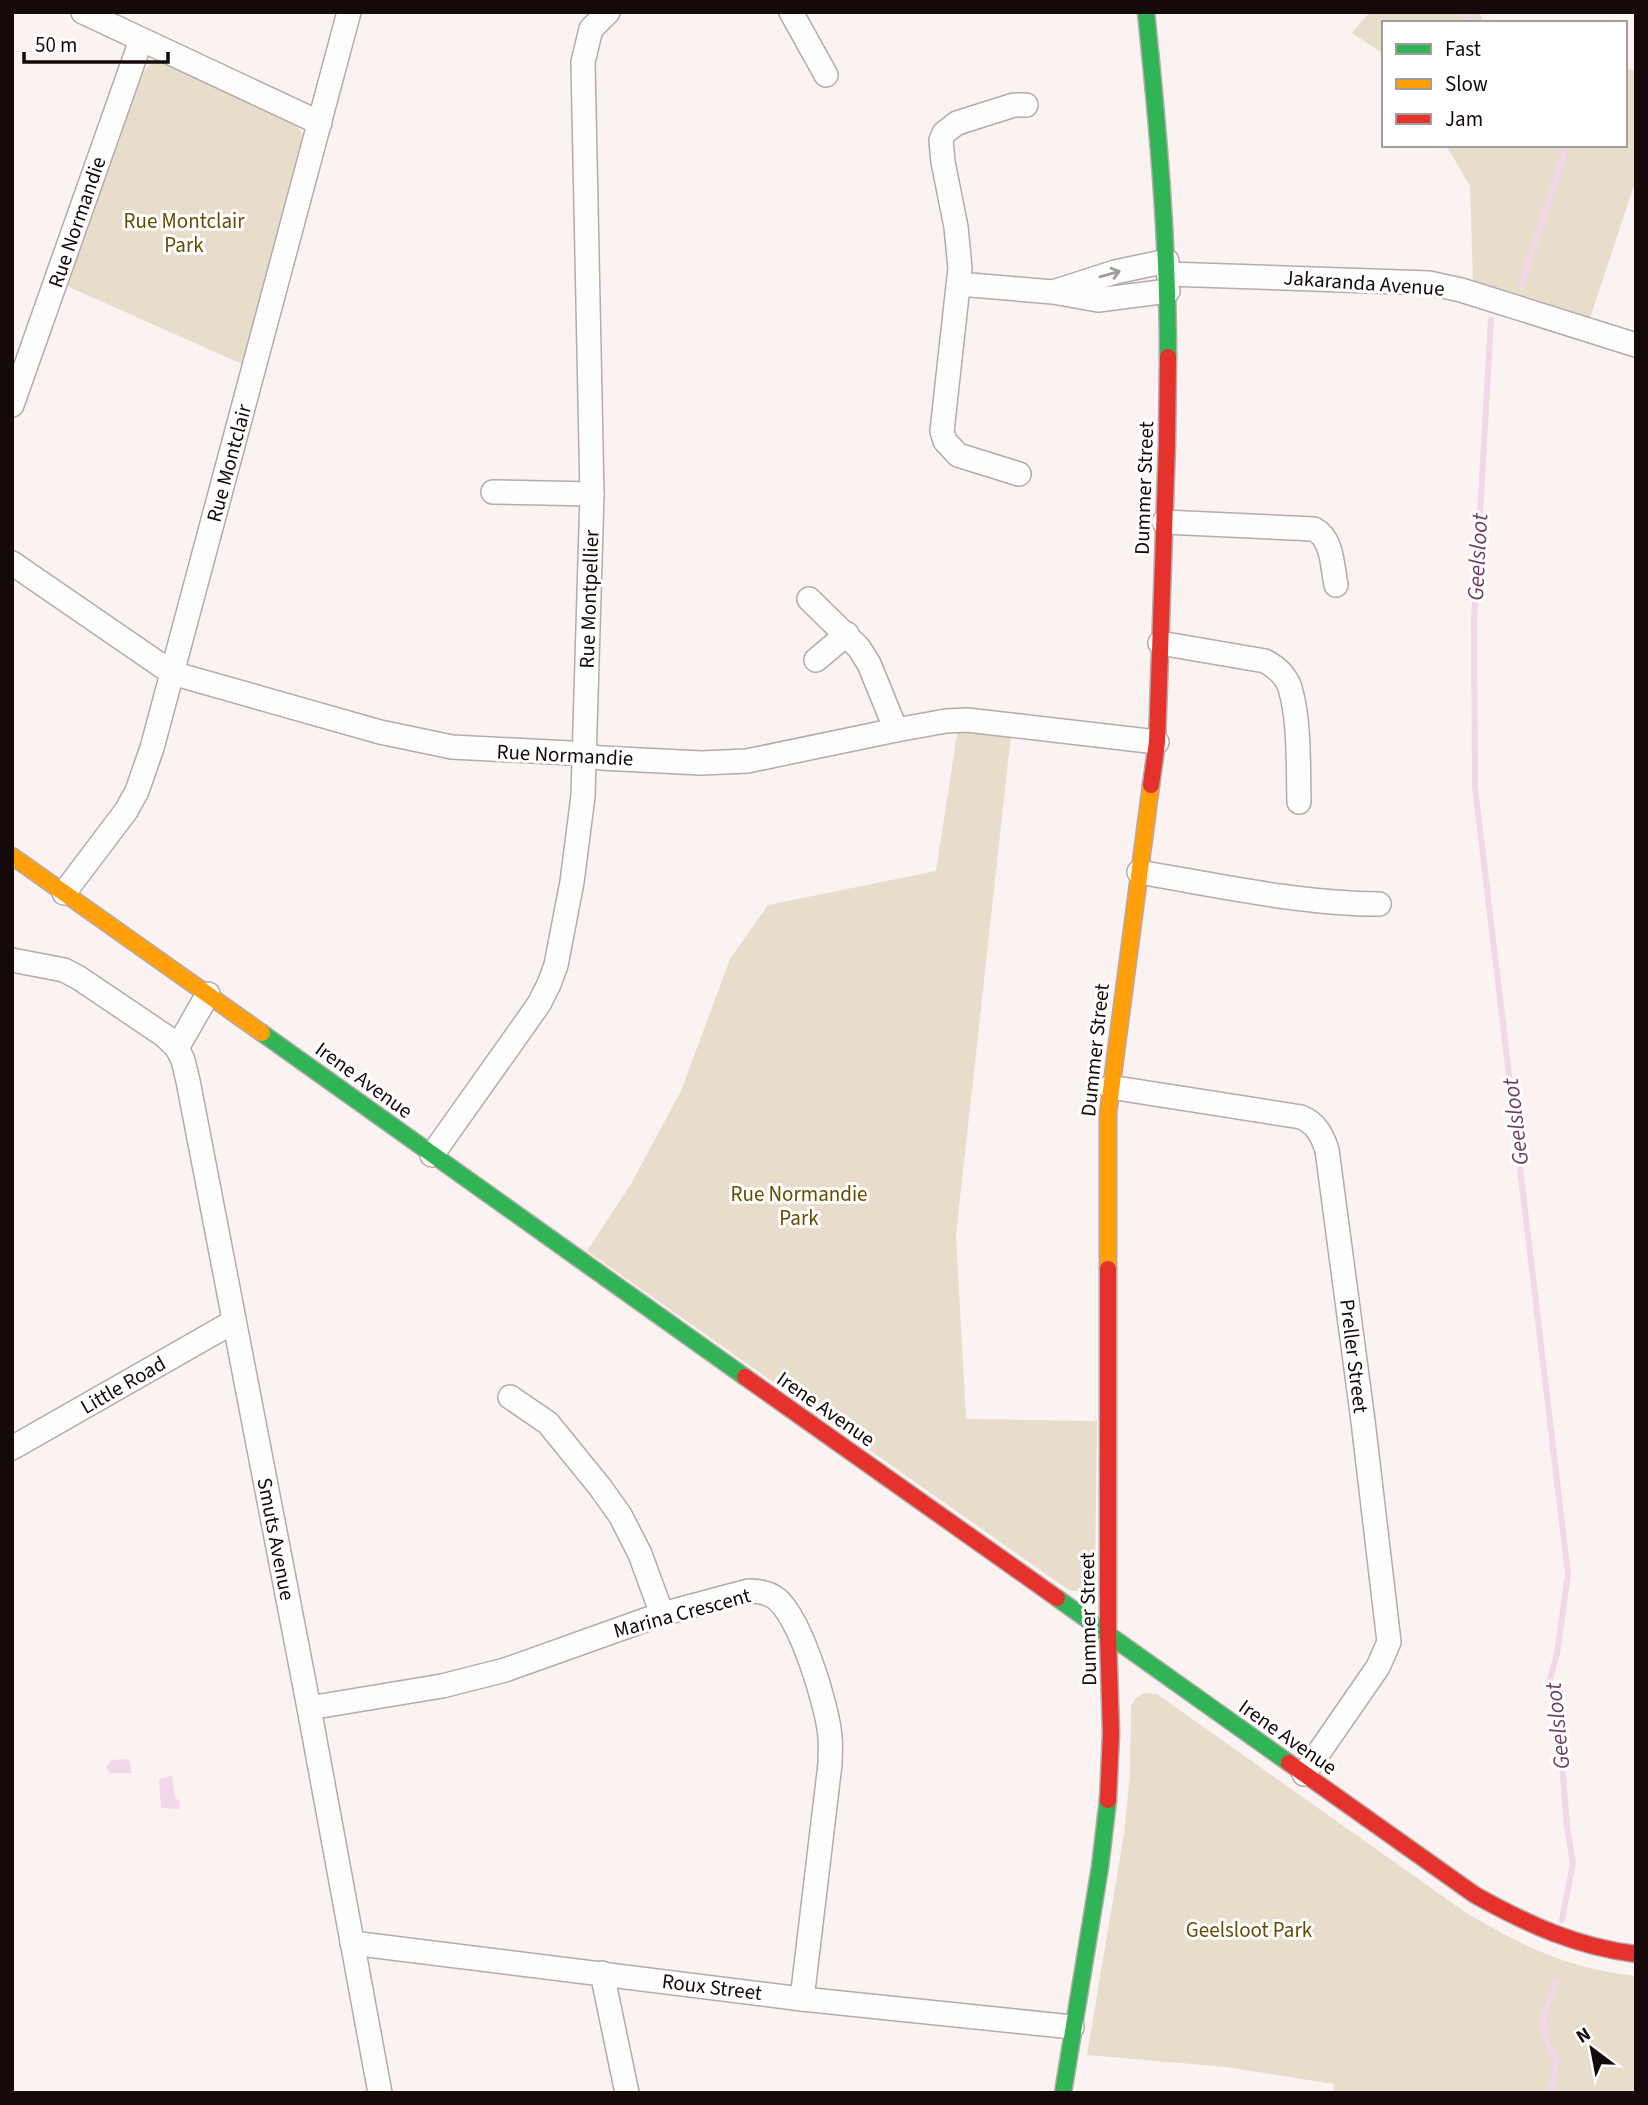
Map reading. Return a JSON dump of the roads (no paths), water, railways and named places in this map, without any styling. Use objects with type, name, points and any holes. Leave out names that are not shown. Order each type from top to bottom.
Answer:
[{"type":"street","points":[[83,12],[320,123]]},
{"type":"street","name":"Rue Montclair","points":[[64,893],[126,810],[137,791],[152,748],[349,12]]},
{"type":"street","name":"Rue Montpellier","points":[[432,1155],[539,1004],[556,965],[572,881],[583,796],[592,494],[583,62],[591,29],[608,12]]},
{"type":"street","points":[[791,12],[826,75]]},
{"type":"street","name":"Dummer Street","points":[[1063,2093],[1100,1863],[1109,1788],[1110,1087],[1157,742],[1168,276],[1146,12]]},
{"type":"street","name":"Rue Normandie","points":[[12,405],[141,40]]},
{"type":"street","points":[[1019,474],[958,456],[945,442],[942,431],[959,284],[960,250],[941,141],[944,133],[957,123],[1014,105],[1026,105]]},
{"type":"street","name":"Jakaranda Avenue","points":[[959,284],[1054,292],[1098,300],[1168,276],[1429,283],[1487,298],[1636,345]]},
{"type":"street","points":[[493,492],[592,494]]},
{"type":"street","points":[[1164,522],[1314,529],[1322,533],[1328,542],[1336,585]]},
{"type":"street","name":"Rue Normandie","points":[[12,563],[172,673],[414,740],[475,749],[701,763],[778,757],[896,730],[967,720],[1157,742]]},
{"type":"street","points":[[809,599],[848,634],[869,664],[896,730]]},
{"type":"street","points":[[816,660],[848,634]]},
{"type":"street","points":[[1160,643],[1265,661],[1277,668],[1290,687],[1297,736],[1299,802]]},
{"type":"street","name":"Irene Avenue","points":[[12,856],[1475,1895],[1521,1922],[1553,1936],[1636,1954]]},
{"type":"street","points":[[1139,872],[1351,904],[1379,904]]},
{"type":"street","points":[[12,960],[49,966],[79,978],[165,1036],[177,1048],[208,994]]},
{"type":"street","name":"Smuts Avenue","points":[[177,1048],[188,1081],[380,2093]]},
{"type":"street","name":"Preller Street","points":[[1110,1087],[1301,1117],[1309,1120],[1319,1130],[1327,1150],[1389,1642],[1378,1667],[1304,1774]]},
{"type":"street","name":"Little Road","points":[[12,1448],[233,1322]]},
{"type":"street","points":[[510,1397],[548,1423],[613,1506],[640,1554],[662,1614]]},
{"type":"street","name":"Marina Crescent","points":[[309,1708],[442,1686],[505,1670],[662,1614],[748,1591],[776,1598],[797,1627],[828,1720],[831,1738],[803,1998]]},
{"type":"street","name":"Roux Street","points":[[352,1943],[803,1998],[1072,2026]]},
{"type":"street","points":[[603,1973],[627,2093]]},
{"type":"waterway","points":[[1460,12],[1472,21]]},
{"type":"waterway","name":"Geelsloot","points":[[1521,286],[1564,154],[1562,147]]},
{"type":"waterway","name":"Geelsloot","points":[[1491,320],[1474,620],[1475,787],[1568,1574],[1557,1654],[1550,1679],[1573,1863],[1562,1920]]},
{"type":"waterway","name":"Geelsloot","points":[[1551,2093],[1556,2059],[1546,2040],[1543,2018],[1556,1982]]},
{"type":"park label","name":"Rue Montclair Park","points":[[184,233]]},
{"type":"park label","name":"Rue Normandie Park","points":[[799,1206]]},
{"type":"park label","name":"Geelsloot Park","points":[[1249,1930]]}]
